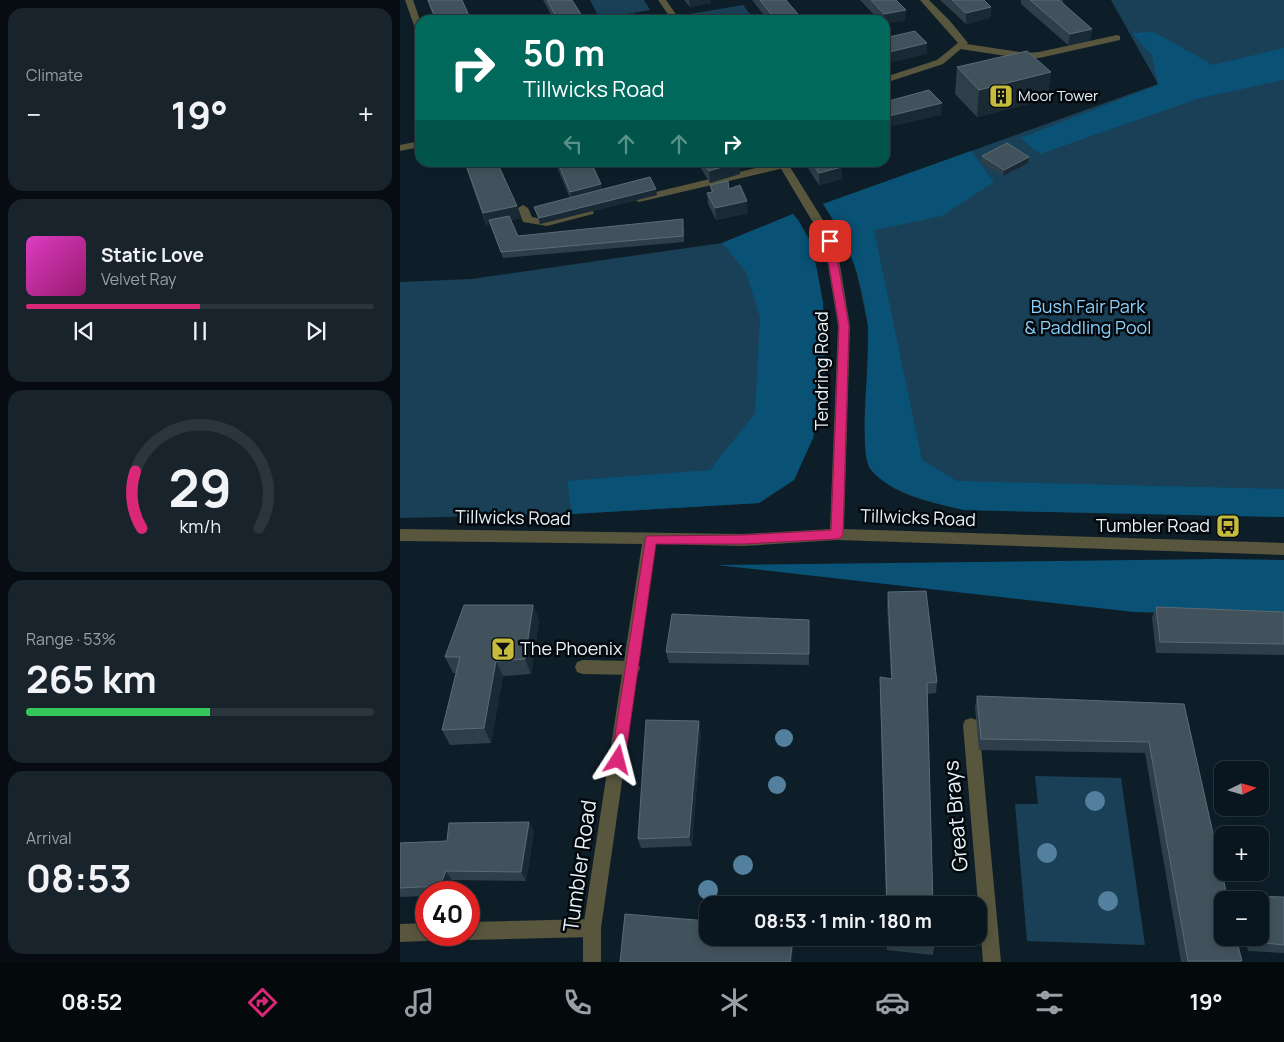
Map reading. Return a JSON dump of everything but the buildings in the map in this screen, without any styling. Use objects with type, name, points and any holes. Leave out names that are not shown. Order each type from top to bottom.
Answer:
[{"type":"street","points":[[409,0],[415,17]]},
{"type":"street","points":[[662,0],[672,15]]},
{"type":"street","points":[[890,78],[940,62],[963,43],[924,0]]},
{"type":"street","points":[[960,46],[1032,56],[1117,38]]},
{"type":"street","points":[[400,148],[415,145]]},
{"type":"street","points":[[630,202],[771,167]]},
{"type":"street","name":"Tendring Road","points":[[785,167],[830,241],[844,326],[837,534]]},
{"type":"street","points":[[523,208],[527,220],[547,223],[603,209]]},
{"type":"street","name":"Tillwicks Road","points":[[400,535],[743,540],[837,534],[1284,548]]},
{"type":"street","name":"Tumbler Road","points":[[592,962],[592,928],[650,539]]},
{"type":"street","points":[[583,667],[632,668]]},
{"type":"street","name":"Great Brays","points":[[971,725],[992,962]]},
{"type":"street","points":[[480,931],[592,928]]},
{"type":"street","points":[[400,933],[415,932]]},
{"type":"green space","points":[[590,0],[644,0],[650,10],[622,15],[598,15]]},
{"type":"green space","name":"Bush Fair Park & Paddling Pool","points":[[1111,0],[1284,0],[1284,517],[964,510],[936,504],[894,488],[882,480],[873,470],[866,457],[868,326],[855,264],[835,222],[823,204],[1158,84]]},
{"type":"green space","points":[[743,5],[751,15],[684,15]]},
{"type":"green space","points":[[793,214],[809,239],[817,270],[823,303],[825,379],[813,438],[794,480],[759,503],[572,514],[400,518],[400,282],[471,279],[722,243]]},
{"type":"green space","points":[[1035,776],[1121,778],[1145,945],[1027,941],[1015,804],[1038,804]]},
{"type":"shaded area","points":[[1154,32],[1213,65],[1284,48],[1284,80],[1200,98],[1040,154],[1020,138],[1158,85],[1152,55],[1132,33]]},
{"type":"shaded area","points":[[971,151],[994,182],[942,216],[874,230],[922,460],[957,481],[1284,489],[1284,517],[964,510],[928,501],[902,491],[890,485],[871,470],[867,460],[865,445],[868,327],[863,294],[847,248],[823,204]]},
{"type":"shaded area","points":[[793,214],[809,239],[817,270],[823,303],[825,379],[813,438],[794,480],[759,503],[572,514],[567,481],[710,470],[755,413],[760,317],[746,272],[722,243]]},
{"type":"shaded area","points":[[1217,559],[1284,560],[1284,617],[1134,612],[717,565]]},
{"type":"place","name":"Moor Tower","points":[[1001,96]]},
{"type":"place","name":"Tumbler Road","points":[[1228,526]]},
{"type":"place","name":"The Phoenix","points":[[503,649]]},
{"type":"route","points":[[618,760],[650,539],[743,540],[837,534],[844,326],[830,241]]}]
